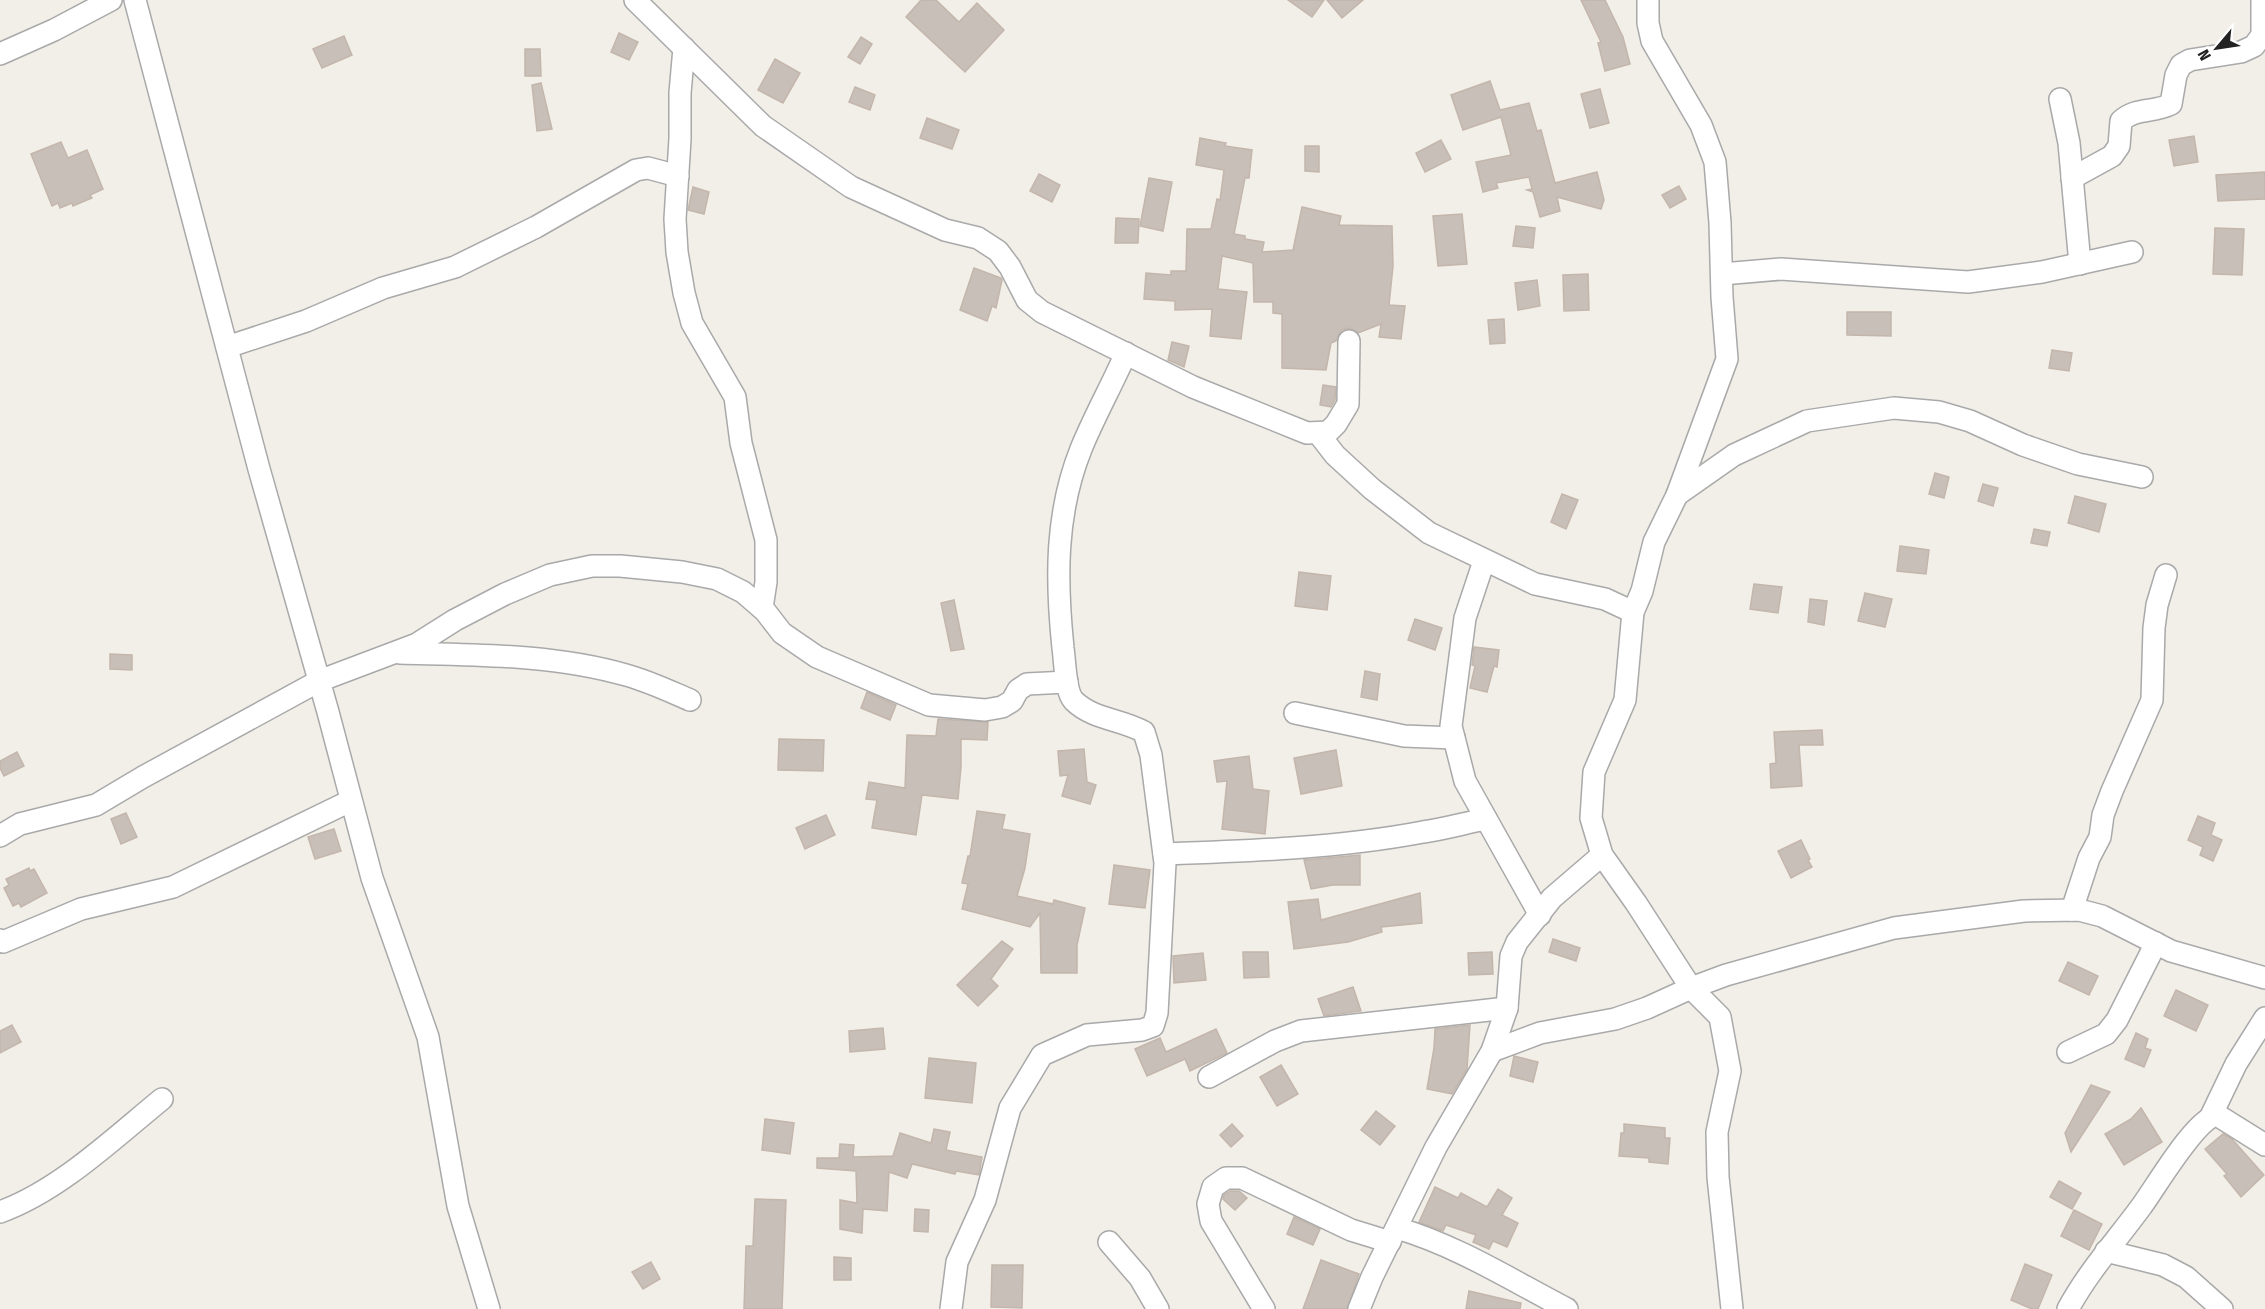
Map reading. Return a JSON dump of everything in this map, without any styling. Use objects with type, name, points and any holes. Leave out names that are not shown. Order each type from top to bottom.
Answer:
[{"type":"street","points":[[635,0],[763,126],[851,187],[945,230],[978,238],[998,251],[1010,267],[1028,300],[1042,312],[1193,387],[1307,433],[1328,432],[1336,424],[1348,404],[1349,341]]},
{"type":"street","points":[[1648,0],[1648,23],[1652,41],[1701,125],[1715,162],[1727,359],[1677,495],[1654,542],[1642,591],[1633,612],[1626,700],[1594,772],[1591,818],[1602,855],[1691,988],[1720,1017],[1730,1071],[1717,1132],[1718,1177],[1732,1309]]},
{"type":"street","points":[[2072,178],[2112,156],[2119,146],[2121,121],[2128,115],[2138,111],[2163,108],[2171,104],[2176,75],[2181,65],[2190,60],[2241,52],[2254,46],[2262,35],[2262,0]]},
{"type":"street","points":[[0,54],[105,4],[112,9],[138,9],[259,469],[320,681],[350,801],[372,878],[428,1038],[458,1206],[489,1309]]},
{"type":"street","points":[[684,48],[675,219],[677,252],[684,293],[693,323],[735,397],[741,443],[766,540],[766,582],[762,608]]},
{"type":"street","points":[[2060,99],[2069,143],[2080,264]]},
{"type":"street","points":[[227,347],[306,321],[383,288],[455,267],[536,227],[636,170],[648,168],[678,176]]},
{"type":"street","points":[[1722,274],[1781,269],[1968,282],[2042,272],[2132,252]]},
{"type":"street","points":[[951,1309],[957,1262],[985,1200],[1010,1108],[1042,1055],[1087,1035],[1143,1030],[1153,1026],[1157,1013],[1164,854],[1151,755],[1144,732],[1132,725],[1097,717],[1072,699],[1067,682],[1058,595],[1060,532],[1069,489],[1081,449],[1126,353]]},
{"type":"street","points":[[1677,495],[1734,455],[1807,421],[1894,408],[1939,412],[2078,464],[2142,477]]},
{"type":"street","points":[[1318,433],[1335,455],[1372,489],[1429,533],[1535,584],[1605,598],[1633,612]]},
{"type":"street","points":[[1484,561],[1465,618],[1451,726],[1465,781],[1540,915]]},
{"type":"street","points":[[0,836],[20,824],[96,806],[143,777],[320,681],[417,644],[455,620],[505,594],[550,575],[592,566],[620,566],[682,572],[717,579],[743,592],[762,608],[782,633],[817,657],[929,705],[985,710],[1002,707],[1012,701],[1018,690],[1027,684],[1067,682]]},
{"type":"street","points":[[2072,910],[2090,858],[2100,837],[2103,815],[2112,791],[2152,700],[2154,628],[2157,605],[2166,575]]},
{"type":"street","points":[[394,653],[511,657],[596,668],[626,675],[690,700]]},
{"type":"street","points":[[1295,712],[1404,736],[1454,738]]},
{"type":"street","points":[[0,940],[3,942],[15,938],[58,917],[81,909],[174,886],[350,801]]},
{"type":"street","points":[[1164,854],[1341,843],[1422,833],[1486,819]]},
{"type":"street","points":[[1359,1309],[1372,1277],[1436,1147],[1492,1051],[1507,1008],[1511,956],[1516,942],[1552,898],[1602,855]]},
{"type":"street","points":[[1492,1051],[1540,1033],[1615,1019],[1726,975],[1894,928],[2024,910],[2072,910],[2102,916],[2171,951],[2265,978]]},
{"type":"street","points":[[2068,1052],[2106,1034],[2117,1020],[2156,943]]},
{"type":"street","points":[[1209,1077],[1275,1041],[1301,1031],[1507,1008]]},
{"type":"street","points":[[2068,1309],[2106,1251],[2141,1208],[2178,1152],[2211,1116],[2236,1064],[2265,1018]]},
{"type":"street","points":[[0,1212],[16,1206],[70,1172],[162,1099]]},
{"type":"street","points":[[2211,1116],[2217,1115],[2225,1119],[2265,1145]]},
{"type":"street","points":[[1264,1309],[1211,1221],[1208,1204],[1213,1187],[1226,1178],[1242,1178],[1351,1230],[1426,1236],[1459,1250],[1567,1309]]},
{"type":"street","points":[[1109,1242],[1140,1278],[1158,1309]]},
{"type":"street","points":[[2106,1251],[2163,1265],[2186,1277],[2222,1309]]},
{"type":"building","points":[[921,0],[936,0],[959,22],[977,3],[1004,30],[965,72],[906,17]]},
{"type":"building","points":[[1288,0],[1324,0],[1312,17]]},
{"type":"building","points":[[1327,0],[1363,0],[1342,18]]},
{"type":"building","points":[[1581,0],[1605,0],[1623,37],[1630,64],[1605,71],[1598,43],[1601,42]]},
{"type":"building","points":[[619,33],[638,42],[629,60],[611,52]]},
{"type":"building","points":[[344,36],[352,55],[322,68],[313,49]]},
{"type":"building","points":[[861,37],[872,44],[860,64],[848,57]]},
{"type":"building","points":[[525,49],[540,49],[541,76],[525,76]]},
{"type":"building","points":[[775,59],[800,73],[783,103],[758,90]]},
{"type":"building","points":[[1490,81],[1500,110],[1529,103],[1537,131],[1541,130],[1555,183],[1597,172],[1604,200],[1601,209],[1557,197],[1560,211],[1540,217],[1533,192],[1527,190],[1532,189],[1529,177],[1496,183],[1498,188],[1483,192],[1476,162],[1511,155],[1501,117],[1463,130],[1451,95]]},
{"type":"building","points":[[541,83],[552,129],[537,131],[532,85]]},
{"type":"building","points":[[855,87],[875,95],[870,110],[849,102]]},
{"type":"building","points":[[1600,89],[1609,123],[1590,128],[1581,94]]},
{"type":"building","points":[[927,118],[959,130],[952,149],[920,138]]},
{"type":"building","points":[[2194,136],[2198,162],[2174,166],[2169,140]]},
{"type":"building","points":[[1200,138],[1226,143],[1225,146],[1252,150],[1249,178],[1245,178],[1234,234],[1245,236],[1245,239],[1264,242],[1262,252],[1293,250],[1302,207],[1341,216],[1339,225],[1392,226],[1393,266],[1389,305],[1405,306],[1401,339],[1379,337],[1381,324],[1358,333],[1349,328],[1342,330],[1336,341],[1331,343],[1326,370],[1282,368],[1282,314],[1273,313],[1273,302],[1254,302],[1253,263],[1222,256],[1218,289],[1247,292],[1241,339],[1210,336],[1212,309],[1175,310],[1175,301],[1144,299],[1146,273],[1171,275],[1171,271],[1186,271],[1187,229],[1211,229],[1217,199],[1220,200],[1224,170],[1196,165]]},
{"type":"building","points":[[1441,140],[1451,159],[1425,172],[1416,153]]},
{"type":"building","points":[[61,142],[68,158],[87,150],[103,189],[90,195],[92,198],[73,206],[72,203],[60,208],[58,203],[52,206],[31,154]]},
{"type":"building","points":[[1305,146],[1319,146],[1319,172],[1305,171]]},
{"type":"building","points":[[2265,172],[2265,199],[2218,201],[2216,175]]},
{"type":"building","points":[[1039,174],[1060,185],[1052,202],[1030,191]]},
{"type":"building","points":[[1149,178],[1172,182],[1163,231],[1140,226]]},
{"type":"building","points":[[1679,186],[1686,199],[1670,208],[1662,195]]},
{"type":"building","points":[[693,187],[709,192],[704,214],[688,210]]},
{"type":"building","points":[[1462,214],[1467,264],[1438,266],[1433,216]]},
{"type":"building","points":[[1116,218],[1139,219],[1138,243],[1115,243]]},
{"type":"building","points":[[1516,226],[1535,228],[1533,248],[1513,246]]},
{"type":"building","points":[[2215,228],[2244,229],[2242,275],[2213,274]]},
{"type":"building","points":[[974,268],[1002,280],[996,308],[992,306],[987,321],[960,310]]},
{"type":"building","points":[[1588,274],[1589,310],[1564,311],[1563,275]]},
{"type":"building","points":[[1537,280],[1540,306],[1518,310],[1515,283]]},
{"type":"building","points":[[1847,312],[1891,312],[1891,336],[1847,335]]},
{"type":"building","points":[[1504,319],[1505,343],[1490,344],[1488,320]]},
{"type":"building","points":[[1172,342],[1189,346],[1184,367],[1168,360]]},
{"type":"building","points":[[2052,350],[2072,353],[2069,371],[2049,368]]},
{"type":"building","points":[[1323,385],[1336,387],[1335,400],[1331,407],[1320,405]]},
{"type":"building","points":[[1935,473],[1949,477],[1944,498],[1929,494]]},
{"type":"building","points":[[1983,484],[1998,488],[1993,506],[1978,501]]},
{"type":"building","points":[[1562,494],[1578,500],[1566,529],[1551,522]]},
{"type":"building","points":[[2075,496],[2106,504],[2099,532],[2068,523]]},
{"type":"building","points":[[2034,529],[2050,532],[2047,546],[2031,543]]},
{"type":"building","points":[[1900,546],[1929,550],[1926,574],[1897,571]]},
{"type":"building","points":[[1299,572],[1331,576],[1327,610],[1295,606]]},
{"type":"building","points":[[1754,584],[1782,587],[1778,613],[1750,609]]},
{"type":"building","points":[[1865,593],[1892,599],[1885,627],[1858,621]]},
{"type":"building","points":[[1810,599],[1827,601],[1824,625],[1808,622]]},
{"type":"building","points":[[954,600],[964,649],[951,651],[941,603]]},
{"type":"building","points":[[1415,619],[1442,628],[1435,650],[1408,640]]},
{"type":"building","points":[[1474,647],[1499,650],[1497,667],[1494,666],[1487,692],[1470,688],[1475,666],[1472,665]]},
{"type":"building","points":[[110,654],[132,655],[132,670],[110,669]]},
{"type":"building","points":[[1365,671],[1380,674],[1377,700],[1361,697]]},
{"type":"building","points":[[867,692],[896,705],[890,720],[861,708]]},
{"type":"building","points":[[938,719],[988,722],[987,740],[961,739],[958,799],[922,795],[916,835],[872,828],[877,800],[866,799],[869,782],[905,788],[907,735],[936,736]]},
{"type":"building","points":[[1822,730],[1823,745],[1799,745],[1802,786],[1771,788],[1770,764],[1776,763],[1774,732]]},
{"type":"building","points":[[779,739],[824,740],[823,771],[778,770]]},
{"type":"building","points":[[1084,749],[1087,782],[1096,785],[1090,804],[1062,796],[1068,775],[1060,776],[1058,751]]},
{"type":"building","points":[[1336,750],[1342,786],[1301,794],[1294,758]]},
{"type":"building","points":[[17,752],[24,766],[4,776],[0,768],[0,761]]},
{"type":"building","points":[[1249,756],[1253,789],[1269,791],[1265,834],[1222,829],[1227,781],[1217,782],[1214,761]]},
{"type":"building","points":[[977,811],[1005,815],[1002,829],[1030,834],[1025,868],[1017,896],[1053,904],[1054,900],[1085,908],[1077,945],[1077,973],[1041,973],[1040,913],[1030,927],[962,909],[968,884],[962,883],[968,856],[970,856]]},
{"type":"building","points":[[126,813],[137,837],[121,844],[111,819]]},
{"type":"building","points":[[826,815],[835,835],[805,849],[796,828]]},
{"type":"building","points":[[2198,816],[2215,823],[2211,835],[2222,840],[2213,861],[2200,855],[2203,847],[2188,840]]},
{"type":"building","points":[[334,829],[341,851],[315,859],[308,837]]},
{"type":"building","points":[[1801,840],[1812,867],[1791,878],[1778,851]]},
{"type":"building","points":[[1360,855],[1360,885],[1333,885],[1311,889],[1304,860]]},
{"type":"building","points":[[1114,865],[1150,870],[1145,908],[1109,904]]},
{"type":"building","points":[[29,868],[30,871],[34,869],[47,893],[21,907],[19,903],[13,906],[4,888],[9,885],[6,879]]},
{"type":"building","points":[[1420,893],[1422,923],[1381,927],[1382,932],[1348,942],[1294,949],[1288,902],[1318,899],[1321,920]]},
{"type":"building","points":[[1553,939],[1580,948],[1576,961],[1549,952]]},
{"type":"building","points":[[1002,941],[1013,949],[991,979],[998,986],[978,1006],[957,985]]},
{"type":"building","points":[[1243,952],[1268,952],[1269,977],[1244,978]]},
{"type":"building","points":[[1492,952],[1493,974],[1469,975],[1468,953]]},
{"type":"building","points":[[1203,953],[1206,980],[1174,983],[1173,956]]},
{"type":"building","points":[[2068,962],[2098,976],[2089,995],[2059,981]]},
{"type":"building","points":[[1353,987],[1361,1011],[1324,1016],[1318,999]]},
{"type":"building","points":[[2176,990],[2208,1005],[2196,1031],[2164,1016]]},
{"type":"building","points":[[12,1025],[21,1042],[0,1053],[0,1031]]},
{"type":"building","points":[[1470,1025],[1467,1069],[1452,1094],[1427,1089],[1435,1029]]},
{"type":"building","points":[[883,1028],[885,1049],[850,1052],[849,1031]]},
{"type":"building","points":[[1216,1029],[1227,1053],[1190,1071],[1185,1059],[1147,1076],[1135,1049],[1160,1038],[1166,1052]]},
{"type":"building","points":[[2136,1033],[2148,1039],[2145,1048],[2151,1050],[2144,1067],[2125,1059]]},
{"type":"building","points":[[1514,1056],[1538,1062],[1533,1082],[1510,1076]]},
{"type":"building","points":[[929,1058],[976,1063],[972,1103],[925,1098]]},
{"type":"building","points":[[1281,1065],[1298,1094],[1277,1106],[1260,1077]]},
{"type":"building","points":[[2091,1085],[2110,1092],[2071,1152],[2065,1133]]},
{"type":"building","points":[[2141,1108],[2162,1142],[2124,1165],[2105,1134],[2131,1119]]},
{"type":"building","points":[[1376,1111],[1395,1126],[1380,1145],[1361,1130]]},
{"type":"building","points":[[765,1119],[794,1123],[790,1154],[762,1150]]},
{"type":"building","points":[[1232,1124],[1243,1136],[1231,1147],[1220,1135]]},
{"type":"building","points":[[1624,1124],[1665,1128],[1665,1138],[1670,1138],[1668,1164],[1649,1162],[1649,1158],[1619,1156]]},
{"type":"building","points":[[934,1129],[950,1132],[946,1150],[982,1157],[979,1175],[956,1171],[955,1174],[912,1164],[907,1178],[889,1172],[887,1211],[863,1209],[862,1233],[840,1229],[840,1200],[857,1203],[856,1171],[817,1168],[817,1158],[839,1158],[840,1144],[854,1145],[853,1157],[893,1156],[900,1133],[931,1143]]},
{"type":"building","points":[[2223,1134],[2232,1139],[2264,1175],[2241,1197],[2224,1176],[2227,1174],[2205,1149]]},
{"type":"building","points":[[2059,1181],[2081,1193],[2072,1209],[2050,1197]]},
{"type":"building","points":[[1435,1187],[1458,1198],[1461,1193],[1487,1207],[1498,1189],[1512,1198],[1502,1215],[1518,1223],[1507,1247],[1493,1241],[1489,1249],[1473,1242],[1476,1235],[1446,1225],[1443,1231],[1419,1222]]},
{"type":"building","points":[[1230,1191],[1239,1191],[1247,1198],[1235,1210],[1223,1199],[1224,1195]]},
{"type":"building","points":[[755,1199],[786,1200],[782,1309],[744,1309],[746,1246],[753,1246]]},
{"type":"building","points":[[915,1209],[929,1210],[928,1232],[914,1231]]},
{"type":"building","points":[[2074,1210],[2102,1224],[2089,1250],[2061,1236]]},
{"type":"building","points":[[1294,1217],[1320,1229],[1313,1245],[1287,1234]]},
{"type":"building","points":[[834,1257],[851,1258],[851,1280],[834,1280]]},
{"type":"building","points":[[1321,1260],[1359,1274],[1347,1309],[1303,1309]]},
{"type":"building","points":[[651,1262],[660,1279],[643,1289],[632,1272]]},
{"type":"building","points":[[2025,1264],[2052,1275],[2038,1309],[2032,1309],[2011,1300]]},
{"type":"building","points":[[992,1265],[1023,1265],[1022,1308],[991,1307]]},
{"type":"building","points":[[1469,1291],[1521,1303],[1520,1309],[1466,1309]]}]
